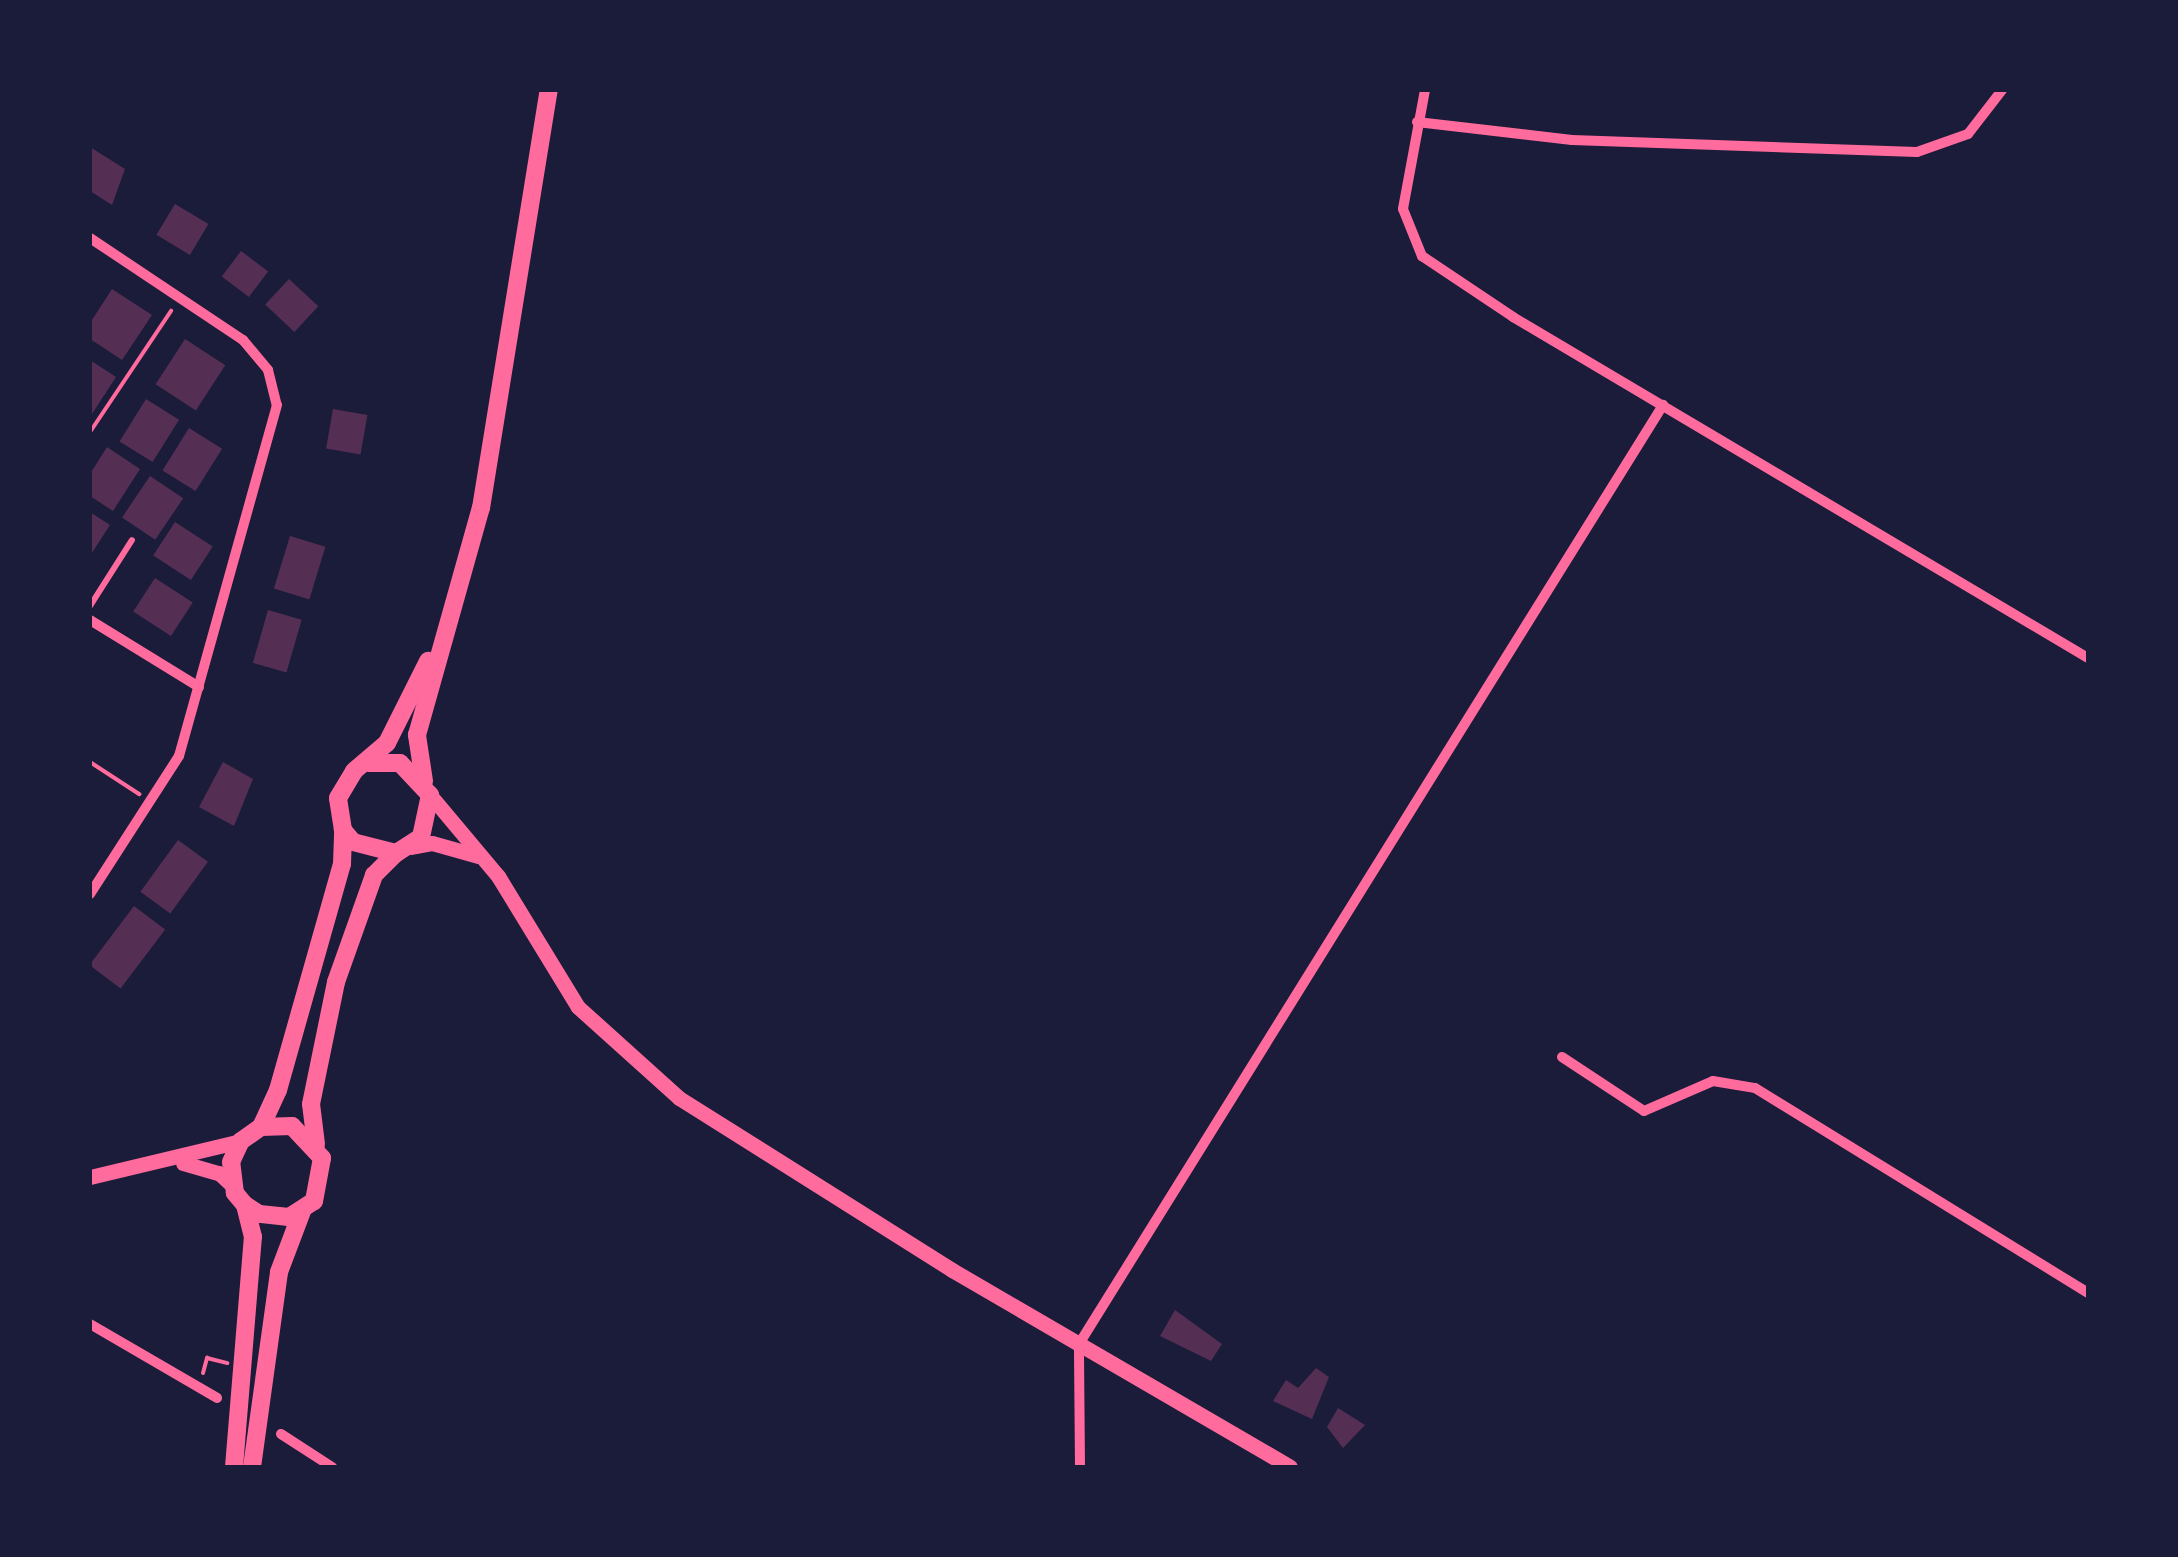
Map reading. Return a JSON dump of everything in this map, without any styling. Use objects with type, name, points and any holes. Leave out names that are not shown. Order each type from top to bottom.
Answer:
[{"type":"main road","points":[[252,1467],[279,1272],[302,1211],[324,1173],[311,1104],[336,982],[374,874],[429,824],[417,735],[482,508],[549,90]]},
{"type":"main road","points":[[261,1127],[288,1058],[334,898],[343,830],[338,798],[344,783],[368,763],[401,721],[450,610]]},
{"type":"main road","points":[[368,763],[400,763],[427,788]]},
{"type":"main road","points":[[343,830],[366,851],[403,850]]},
{"type":"main road","points":[[234,1467],[254,1237],[246,1206],[233,1186],[231,1162],[241,1141],[261,1127],[292,1126],[316,1144]]},
{"type":"main road","points":[[246,1206],[274,1218],[302,1211]]},
{"type":"street","points":[[1425,90],[1403,209],[1422,256],[2088,658]]},
{"type":"street","points":[[1418,122],[1572,140],[1916,152],[1968,134],[2002,90]]},
{"type":"street","points":[[90,238],[258,354],[277,405],[179,756],[90,894]]},
{"type":"street","points":[[1080,1467],[1079,1344],[1664,405]]},
{"type":"street","points":[[90,620],[200,688]]},
{"type":"street","points":[[427,788],[486,860],[578,1007],[679,1098],[1079,1344],[1290,1467]]},
{"type":"street","points":[[403,850],[446,844],[486,860]]},
{"type":"street","points":[[1562,1056],[1644,1111],[1713,1081],[1756,1088],[2088,1293]]},
{"type":"street","points":[[90,1177],[118,1166],[170,1160],[241,1141]]},
{"type":"street","points":[[170,1160],[218,1173],[233,1186]]},
{"type":"street","points":[[90,1324],[217,1398]]},
{"type":"street","points":[[281,1434],[332,1467]]},
{"type":"lane","points":[[90,606],[132,540]]},
{"type":"path","points":[[90,432],[180,298]]},
{"type":"path","points":[[90,762],[151,802]]},
{"type":"path","points":[[198,1387],[207,1358],[240,1366]]},
{"type":"building","points":[[90,147],[125,169],[112,205],[90,191]]},
{"type":"building","points":[[175,204],[208,224],[190,255],[156,235]]},
{"type":"building","points":[[241,251],[268,271],[249,297],[222,277]]},
{"type":"building","points":[[289,279],[318,306],[294,332],[265,305]]},
{"type":"building","points":[[112,289],[152,315],[122,360],[90,339],[90,323]]},
{"type":"building","points":[[185,339],[225,365],[196,410],[156,384]]},
{"type":"building","points":[[90,360],[116,377],[90,417]]},
{"type":"building","points":[[146,399],[179,420],[153,462],[120,441]]},
{"type":"building","points":[[333,409],[367,415],[361,454],[326,448]]},
{"type":"building","points":[[189,428],[222,449],[196,491],[163,470]]},
{"type":"building","points":[[107,447],[140,469],[113,511],[90,496],[90,474]]},
{"type":"building","points":[[150,476],[183,498],[155,540],[122,517]]},
{"type":"building","points":[[90,512],[110,525],[90,556]]},
{"type":"building","points":[[175,522],[213,547],[191,580],[153,556]]},
{"type":"building","points":[[290,536],[325,547],[309,599],[274,589]]},
{"type":"building","points":[[155,578],[193,603],[171,636],[133,612]]},
{"type":"building","points":[[268,610],[302,620],[286,673],[253,663]]},
{"type":"building","points":[[223,762],[253,779],[234,826],[199,807]]},
{"type":"building","points":[[178,840],[208,862],[170,914],[140,892]]},
{"type":"building","points":[[134,906],[165,929],[121,989],[90,964]]},
{"type":"building","points":[[1175,1310],[1222,1344],[1211,1361],[1160,1336]]},
{"type":"building","points":[[1316,1368],[1329,1377],[1312,1419],[1273,1401],[1286,1380],[1298,1388]]},
{"type":"building","points":[[1338,1408],[1365,1425],[1343,1448],[1327,1427]]}]
